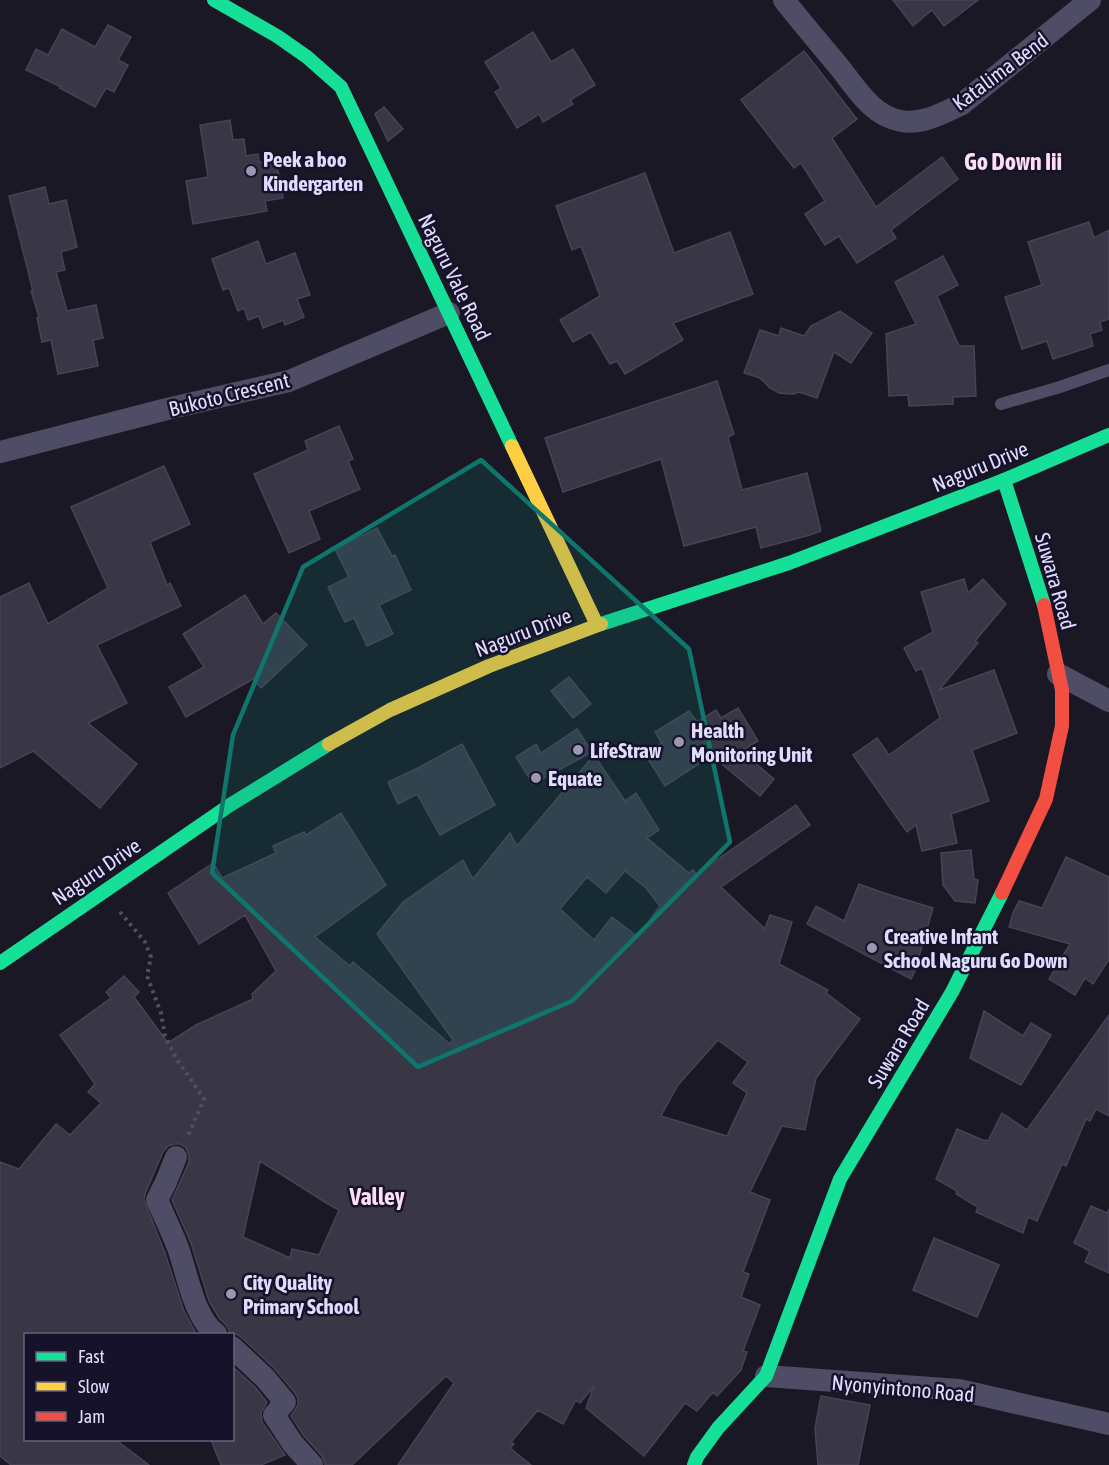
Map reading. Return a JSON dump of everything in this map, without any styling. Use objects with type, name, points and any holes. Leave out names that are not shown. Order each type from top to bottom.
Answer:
[{"type":"street","name":"Naguru Vale Road","points":[[214,0],[277,36],[307,57],[340,87],[597,626]]},
{"type":"street","name":"Katalima Bend","points":[[784,0],[866,101],[882,114],[901,121],[921,120],[962,104],[1090,0]]},
{"type":"street","name":"Bukoto Crescent","points":[[0,452],[166,409],[289,381],[449,313]]},
{"type":"street","name":"Naguru Drive","points":[[0,963],[240,799],[308,756],[390,710],[489,666],[597,626],[789,563],[1004,480],[1109,435]]},
{"type":"street","name":"Suwara Road","points":[[694,1465],[697,1456],[718,1428],[766,1376],[840,1179],[952,992],[1015,867],[1046,799],[1062,726],[1062,690],[1045,609],[1004,480]]},
{"type":"street","points":[[1058,674],[1109,701]]},
{"type":"street","points":[[176,1158],[157,1200],[179,1251],[197,1309],[213,1333]]},
{"type":"street","points":[[234,1349],[265,1377],[285,1402],[274,1415],[293,1444],[312,1465]]},
{"type":"street","name":"Nyonyintono Road","points":[[766,1376],[959,1390],[1109,1424]]},
{"type":"lane","points":[[1000,404],[1109,370]]},
{"type":"path","points":[[103,891],[145,942],[151,957],[147,976],[161,1013],[165,1036],[176,1058],[204,1099],[176,1158]]},
{"type":"highlighted area","points":[[481,460],[689,649],[730,842],[572,1001],[418,1067],[212,873],[233,735],[303,567]]},
{"type":"building","points":[[893,0],[978,0],[944,26],[932,10],[913,26]]},
{"type":"building","points":[[108,25],[131,37],[118,60],[128,65],[114,92],[106,88],[95,107],[26,70],[36,49],[48,55],[62,29],[95,47]]},
{"type":"building","points":[[533,32],[551,62],[573,49],[595,85],[570,100],[573,104],[543,122],[539,114],[517,128],[495,92],[501,88],[485,62]]},
{"type":"building","points":[[804,51],[857,119],[832,138],[876,207],[942,157],[958,179],[891,230],[896,238],[857,263],[839,236],[825,245],[805,214],[825,201],[801,163],[794,168],[741,100]]},
{"type":"building","points":[[384,107],[403,129],[388,141],[375,114]]},
{"type":"building","points":[[230,120],[233,140],[244,139],[246,156],[258,154],[259,162],[276,160],[283,198],[265,201],[267,211],[193,224],[186,181],[208,177],[200,125]]},
{"type":"building","points":[[645,173],[674,253],[730,232],[753,294],[673,323],[683,340],[625,374],[617,361],[610,364],[591,332],[573,342],[560,320],[600,296],[581,246],[572,250],[556,206]]},
{"type":"building","points":[[45,187],[49,204],[66,200],[77,247],[61,252],[65,270],[56,272],[67,311],[96,305],[103,338],[93,340],[98,366],[58,374],[51,340],[42,342],[37,318],[39,317],[9,196]]},
{"type":"building","points":[[1089,222],[1094,238],[1109,230],[1109,319],[1100,322],[1102,330],[1090,334],[1093,346],[1053,359],[1047,341],[1022,349],[1005,297],[1042,285],[1028,242]]},
{"type":"building","points":[[258,241],[266,264],[295,253],[310,295],[297,299],[304,317],[285,325],[283,320],[263,328],[259,316],[248,320],[244,308],[238,311],[229,288],[223,290],[212,259]]},
{"type":"building","points":[[943,256],[958,285],[937,296],[959,346],[974,346],[976,396],[953,397],[953,404],[909,406],[908,395],[889,396],[886,334],[916,324],[895,282]]},
{"type":"building","points":[[840,311],[872,333],[851,363],[834,352],[817,398],[799,392],[779,393],[760,378],[744,373],[760,330],[779,336],[781,328],[804,336],[811,326]]},
{"type":"building","points":[[717,381],[734,434],[728,437],[742,490],[807,473],[821,531],[761,548],[756,527],[684,546],[661,459],[563,492],[545,438]]},
{"type":"building","points":[[339,426],[353,459],[348,461],[360,489],[309,511],[320,539],[289,553],[254,474],[308,450],[305,441]]},
{"type":"building","points":[[164,466],[190,524],[150,542],[167,585],[170,583],[181,606],[97,645],[127,703],[88,723],[137,764],[100,808],[33,751],[0,768],[0,597],[29,583],[48,624],[108,588],[71,507]]},
{"type":"building","points":[[377,528],[392,556],[395,555],[411,590],[379,605],[393,634],[367,646],[354,618],[345,622],[328,587],[349,577],[335,549]]},
{"type":"building","points":[[964,579],[968,593],[983,579],[1006,604],[975,641],[978,643],[939,690],[994,670],[1017,733],[972,750],[989,801],[951,814],[957,843],[922,851],[916,825],[907,832],[853,755],[877,738],[889,755],[940,718],[922,668],[916,671],[904,648],[933,632],[921,592]]},
{"type":"building","points":[[245,595],[263,624],[276,613],[307,645],[261,688],[253,679],[186,717],[169,687],[204,667],[183,634]]},
{"type":"building","points":[[569,677],[591,704],[573,718],[551,691]]},
{"type":"building","points":[[738,708],[758,741],[741,751],[774,779],[760,796],[717,760],[713,763],[709,757],[665,786],[645,754],[662,743],[655,732],[689,711],[697,722],[716,710],[721,718]]},
{"type":"building","points":[[577,729],[592,752],[533,784],[516,757],[536,744],[541,753]]},
{"type":"building","points":[[462,744],[495,805],[440,835],[417,794],[398,804],[388,782]]},
{"type":"building","points":[[594,755],[625,801],[636,793],[659,830],[647,838],[689,873],[693,870],[696,874],[796,805],[810,825],[721,887],[765,929],[770,915],[792,922],[779,964],[828,990],[826,993],[860,1019],[816,1078],[805,1130],[782,1126],[750,1192],[770,1200],[743,1272],[749,1274],[741,1297],[760,1305],[743,1351],[747,1352],[741,1370],[717,1396],[713,1392],[697,1411],[685,1403],[644,1456],[586,1408],[594,1386],[580,1403],[576,1400],[563,1424],[538,1410],[511,1442],[514,1444],[510,1448],[531,1465],[398,1465],[454,1383],[446,1376],[352,1465],[325,1465],[322,1456],[304,1436],[291,1416],[298,1405],[295,1393],[274,1368],[241,1337],[229,1333],[209,1301],[191,1243],[172,1200],[189,1162],[186,1148],[175,1144],[168,1146],[163,1152],[144,1200],[184,1311],[196,1333],[24,1333],[24,1441],[117,1441],[149,1465],[11,1465],[0,1456],[0,1162],[19,1169],[56,1124],[70,1135],[101,1103],[88,1092],[95,1084],[60,1035],[111,998],[106,992],[124,976],[139,992],[134,997],[168,1043],[196,1025],[253,999],[252,994],[276,971],[245,915],[199,944],[168,893],[213,863],[222,878],[276,853],[273,846],[304,832],[306,835],[341,813],[386,885],[315,937],[350,966],[353,962],[450,1044],[453,1040],[377,934],[403,902],[463,860],[473,879],[510,833],[517,846]],"holes":[[[625,871],[646,888],[660,906],[638,937],[612,917],[594,940],[560,909],[587,877],[606,893]],[[718,1040],[748,1062],[733,1083],[747,1093],[727,1136],[661,1116],[678,1085]],[[260,1161],[339,1210],[319,1255],[292,1249],[290,1258],[243,1237]]]},
{"type":"building","points":[[971,850],[974,879],[978,880],[975,903],[955,901],[943,885],[941,853]]},
{"type":"building","points":[[1066,857],[1109,877],[1109,959],[1093,984],[1085,978],[1075,995],[1049,979],[1070,944],[1009,927],[1019,901],[1042,908]]},
{"type":"building","points":[[859,884],[933,908],[918,960],[920,961],[911,979],[807,924],[816,906],[844,921]]},
{"type":"building","points":[[984,1011],[1023,1036],[1031,1023],[1051,1035],[1021,1085],[970,1058]]},
{"type":"building","points":[[1109,1015],[1109,1116],[1096,1109],[1090,1121],[1086,1119],[1066,1166],[1062,1164],[1037,1221],[1028,1217],[1023,1233],[976,1212],[978,1207],[936,1179],[957,1129],[988,1141],[1002,1113],[1027,1130]]},
{"type":"building","points":[[1091,1206],[1107,1213],[1109,1209],[1109,1273],[1085,1262],[1090,1251],[1074,1243]]},
{"type":"building","points":[[934,1238],[999,1265],[977,1317],[913,1290]]},
{"type":"building","points":[[234,1368],[267,1402],[261,1413],[262,1422],[285,1455],[261,1465],[221,1465],[211,1441],[234,1441]]},
{"type":"building","points":[[821,1396],[870,1405],[858,1465],[818,1465],[815,1428]]},
{"type":"traffic: fast","points":[[214,0],[277,36],[307,57],[341,87],[512,446]]},
{"type":"traffic: fast","points":[[601,624],[789,563],[1004,480],[1109,435]]},
{"type":"traffic: fast","points":[[1004,480],[1044,605]]},
{"type":"traffic: fast","points":[[0,963],[230,805],[329,744]]},
{"type":"traffic: fast","points":[[694,1465],[697,1457],[718,1428],[766,1376],[840,1179],[952,992],[1002,893]]},
{"type":"traffic: slow","points":[[512,446],[597,625]]},
{"type":"traffic: slow","points":[[329,744],[390,710],[489,666],[601,624]]},
{"type":"traffic: jam","points":[[1002,893],[1046,799],[1062,726],[1062,690],[1044,605]]},
{"type":"place","name":"Peek a boo Kindergarten","points":[[251,171]]},
{"type":"place","name":"Health Monitoring Unit","points":[[679,742]]},
{"type":"place","name":"LifeStraw","points":[[578,750]]},
{"type":"place","name":"Equate","points":[[536,778]]},
{"type":"place","name":"Creative Infant School Naguru Go Down","points":[[872,948]]},
{"type":"place","name":"City Quality Primary School","points":[[231,1294]]},
{"type":"district","name":"Go Down Iii","points":[[1013,161]]},
{"type":"district","name":"Valley","points":[[377,1196]]}]
